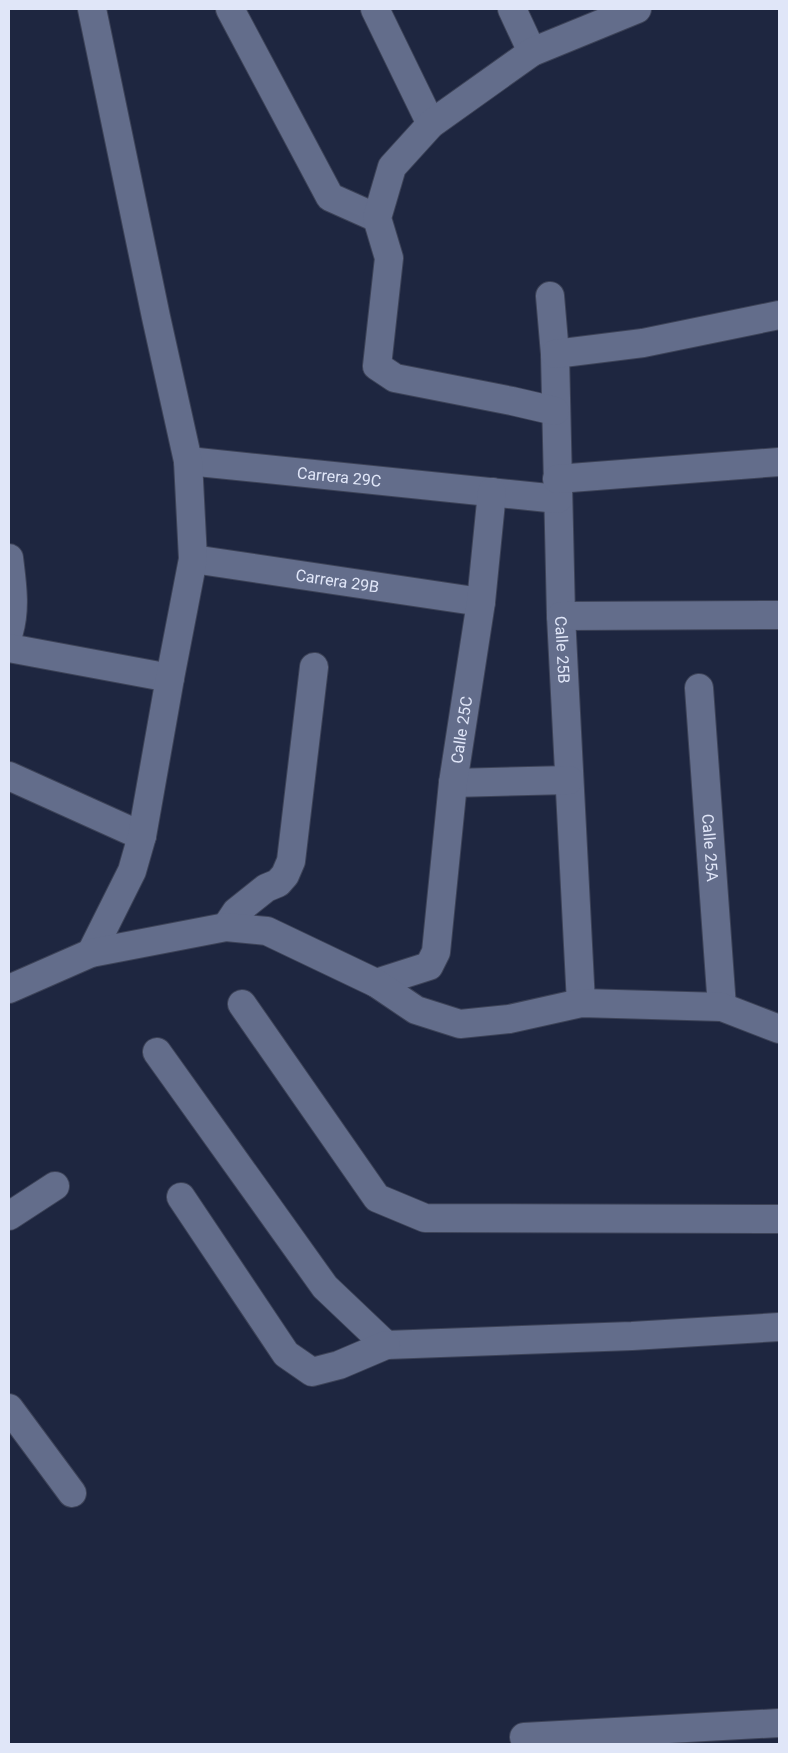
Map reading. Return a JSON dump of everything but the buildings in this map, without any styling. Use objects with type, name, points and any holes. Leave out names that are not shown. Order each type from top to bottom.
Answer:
[{"type":"street","points":[[91,953],[132,871],[142,836],[193,559],[188,462],[92,9]]},
{"type":"street","points":[[230,9],[330,197],[377,218]]},
{"type":"street","points":[[376,9],[431,124]]},
{"type":"street","points":[[512,9],[532,52]]},
{"type":"street","points":[[555,411],[395,378],[377,366],[389,258],[377,218],[392,167],[431,124],[532,52],[637,9]]},
{"type":"street","name":"Calle 25B","points":[[550,296],[556,354],[555,411],[560,616],[581,1003]]},
{"type":"street","points":[[556,354],[643,344],[779,315]]},
{"type":"street","name":"Carrera 29C","points":[[188,462],[492,492],[557,489],[779,462]]},
{"type":"street","name":"Calle 25C","points":[[376,983],[429,966],[436,952],[453,783],[482,602],[492,492]]},
{"type":"street","points":[[9,558],[13,596],[12,622],[9,632]]},
{"type":"street","name":"Carrera 29B","points":[[193,559],[482,602]]},
{"type":"street","points":[[560,616],[779,616]]},
{"type":"street","points":[[9,648],[170,678]]},
{"type":"street","points":[[226,927],[236,912],[266,888],[278,883],[285,875],[291,861],[314,667]]},
{"type":"street","name":"Calle 25A","points":[[698,688],[722,1007]]},
{"type":"street","points":[[9,776],[142,836]]},
{"type":"street","points":[[453,783],[569,780]]},
{"type":"street","points":[[9,989],[91,953],[226,927],[267,931],[376,983],[416,1010],[460,1024],[509,1019],[581,1003],[722,1007],[779,1030]]},
{"type":"street","points":[[242,1004],[377,1198],[425,1218],[779,1219]]},
{"type":"street","points":[[157,1052],[325,1287],[386,1345]]},
{"type":"street","points":[[9,1216],[55,1186]]},
{"type":"street","points":[[181,1197],[286,1354],[312,1372],[339,1365],[386,1345],[632,1336],[779,1327]]},
{"type":"street","points":[[9,1408],[72,1494]]},
{"type":"street","points":[[524,1737],[779,1723]]}]
